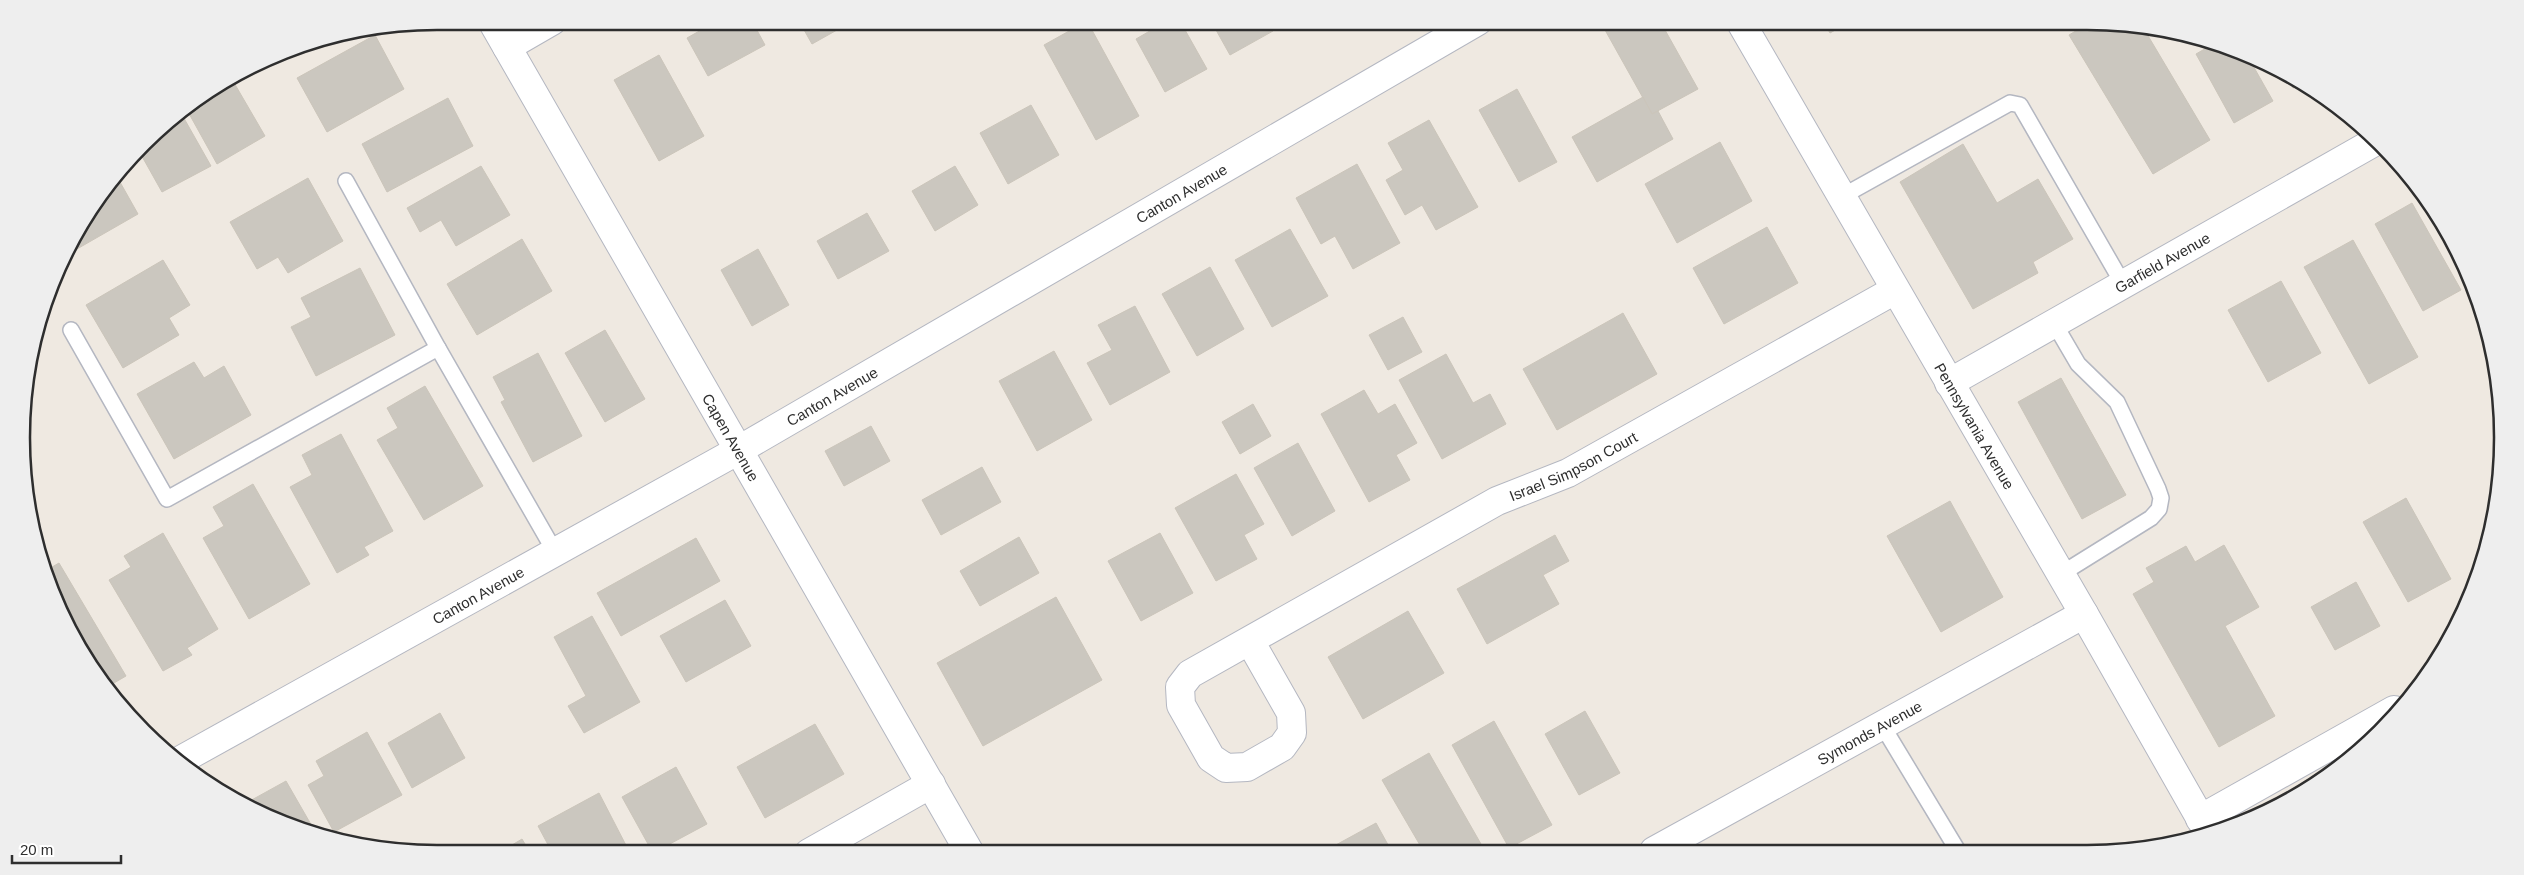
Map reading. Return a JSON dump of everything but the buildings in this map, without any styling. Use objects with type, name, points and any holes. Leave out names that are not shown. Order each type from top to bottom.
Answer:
[{"type":"street","name":"Capen Avenue","points":[[497,30],[737,451],[965,845]]},
{"type":"street","points":[[507,47],[536,30]]},
{"type":"street","name":"Canton Avenue","points":[[185,757],[737,451],[1462,30]]},
{"type":"street","name":"Pennsylvania Avenue","points":[[1745,30],[2061,574],[2204,825]]},
{"type":"street","name":"Garfield Avenue","points":[[1949,383],[2370,144]]},
{"type":"street","name":"Israel Simpson Court","points":[[1250,641],[1291,714],[1292,733],[1282,747],[1247,767],[1226,768],[1211,758],[1181,705],[1180,687],[1190,674],[1497,501],[1568,473],[1895,290]]},
{"type":"street","name":"Symonds Avenue","points":[[1665,845],[2084,614]]},
{"type":"street","points":[[2204,825],[2384,716]]},
{"type":"street","points":[[823,845],[931,784]]},
{"type":"lane","points":[[1841,196],[2010,104],[2020,105],[2123,284]]},
{"type":"lane","points":[[346,181],[438,348],[555,552]]},
{"type":"lane","points":[[2054,323],[2078,364],[2117,402],[2153,474],[2161,498],[2159,509],[2151,518],[2061,574]]},
{"type":"lane","points":[[71,330],[166,499],[438,348]]},
{"type":"lane","points":[[1882,725],[1955,845]]}]
